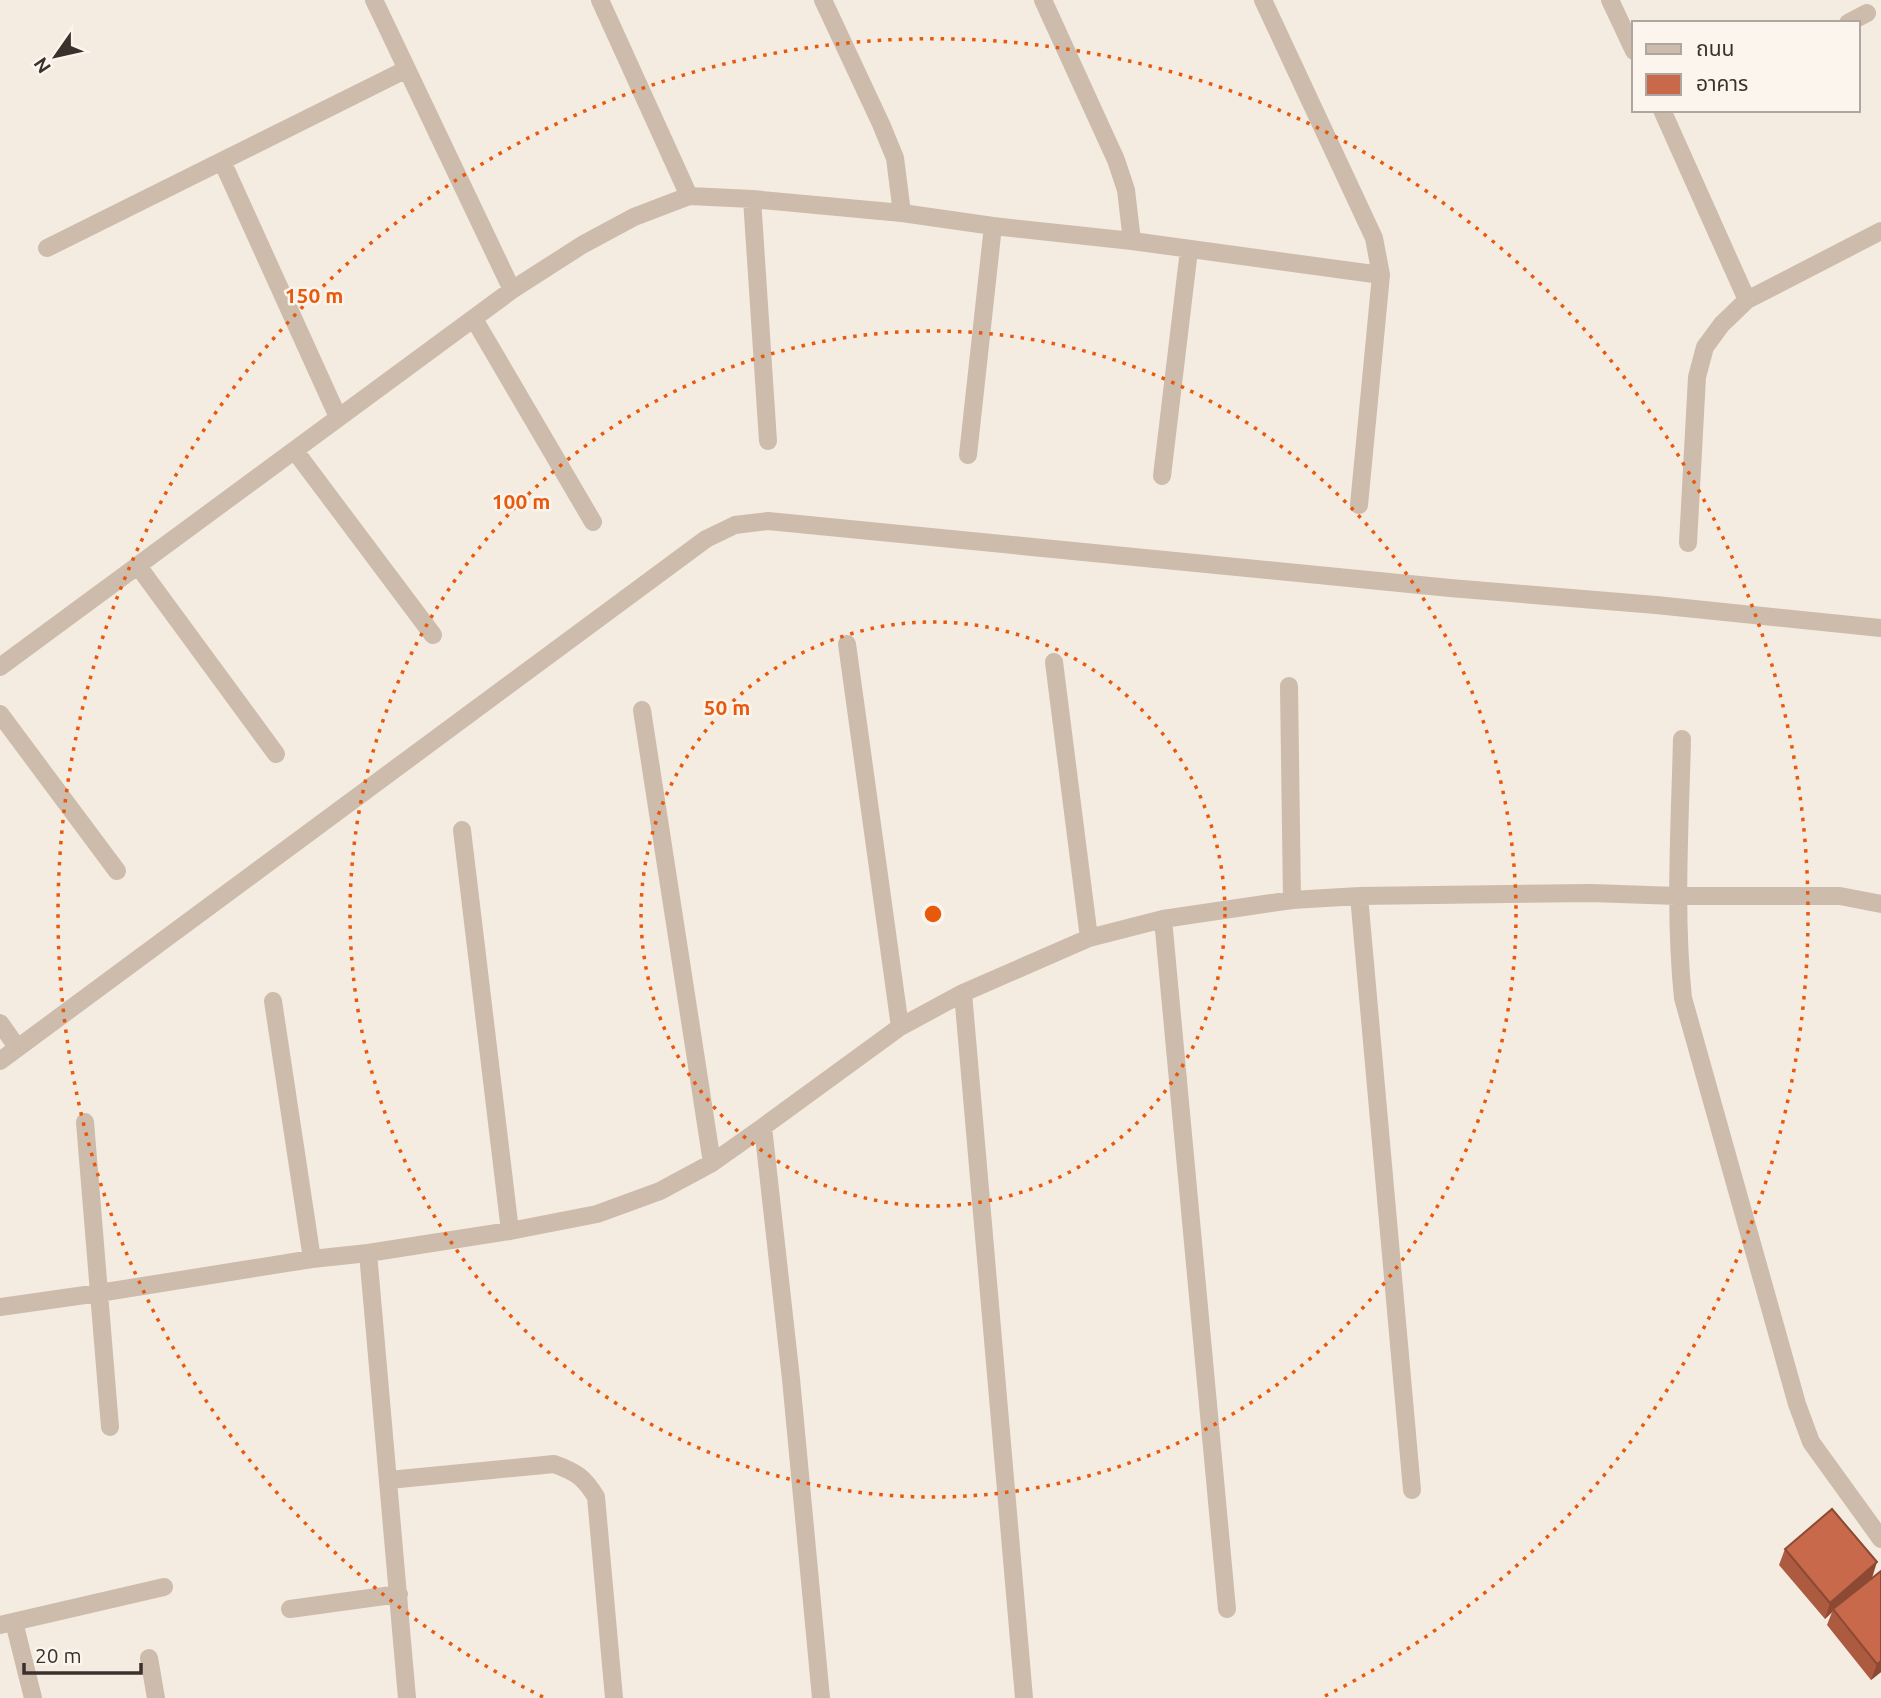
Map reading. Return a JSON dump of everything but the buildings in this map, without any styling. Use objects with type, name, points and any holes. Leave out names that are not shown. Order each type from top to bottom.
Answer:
[{"type":"street","points":[[374,0],[512,290]]},
{"type":"street","points":[[600,0],[689,196]]},
{"type":"street","points":[[824,0],[895,158],[902,213]]},
{"type":"street","points":[[1043,0],[1116,160],[1126,190],[1132,241]]},
{"type":"street","points":[[1264,0],[1374,238],[1381,275],[1359,505]]},
{"type":"street","points":[[1610,0],[1632,47]]},
{"type":"street","points":[[1852,21],[1867,13]]},
{"type":"street","points":[[47,247],[407,69]]},
{"type":"street","points":[[1666,112],[1747,300]]},
{"type":"street","points":[[222,161],[338,417]]},
{"type":"street","points":[[0,667],[512,290],[582,245],[634,218],[689,196],[902,213],[1381,275]]},
{"type":"street","points":[[752,199],[768,441]]},
{"type":"street","points":[[968,455],[993,226]]},
{"type":"street","points":[[1688,542],[1697,377],[1705,347],[1722,324],[1747,300],[1881,231]]},
{"type":"street","points":[[1163,476],[1189,250]]},
{"type":"street","points":[[474,318],[593,522]]},
{"type":"street","points":[[295,451],[433,635]]},
{"type":"street","points":[[0,1061],[706,539],[735,525],[768,521],[1881,628]]},
{"type":"street","points":[[138,566],[275,754]]},
{"type":"street","points":[[847,644],[900,1027]]},
{"type":"street","points":[[1054,662],[1089,938]]},
{"type":"street","points":[[1289,686],[1292,900]]},
{"type":"street","points":[[642,709],[712,1163]]},
{"type":"street","points":[[0,714],[117,871]]},
{"type":"street","points":[[1682,739],[1677,896],[1678,954],[1683,998],[1797,1404],[1811,1442],[1881,1539]]},
{"type":"street","points":[[461,830],[510,1231]]},
{"type":"street","points":[[1359,896],[1412,1490]]},
{"type":"street","points":[[0,1307],[510,1231],[597,1214],[660,1191],[712,1163],[900,1027],[963,993],[1089,938],[1163,919],[1292,900],[1359,896],[1840,896],[1881,904]]},
{"type":"street","points":[[1163,919],[1227,1609]]},
{"type":"street","points":[[963,993],[1024,1698]]},
{"type":"street","points":[[273,1001],[312,1259]]},
{"type":"street","points":[[0,1023],[17,1047]]},
{"type":"street","points":[[85,1122],[110,1427]]},
{"type":"street","points":[[764,1127],[821,1698]]},
{"type":"street","points":[[368,1253],[407,1698]]},
{"type":"street","points":[[389,1480],[554,1464],[572,1470],[587,1482],[596,1497],[614,1698]]},
{"type":"street","points":[[33,1698],[7,1624],[164,1587]]},
{"type":"street","points":[[290,1609],[399,1594]]},
{"type":"street","points":[[149,1658],[156,1698]]}]
